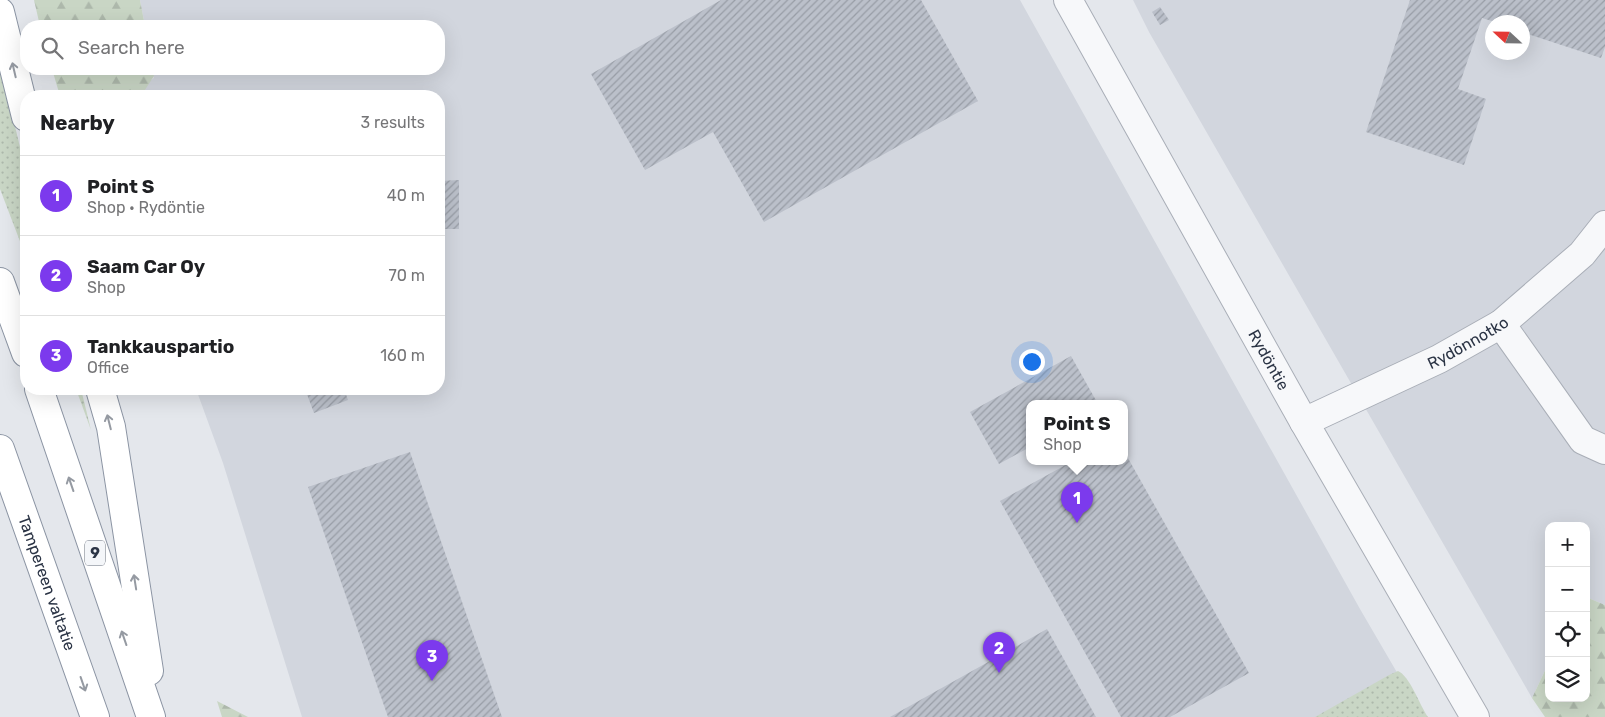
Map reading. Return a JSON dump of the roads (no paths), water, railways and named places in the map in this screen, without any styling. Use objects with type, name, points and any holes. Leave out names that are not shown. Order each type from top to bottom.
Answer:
[{"type":"highway","points":[[0,12],[20,94]]},
{"type":"highway","points":[[0,282],[20,337]]},
{"type":"highway","name":"9","points":[[41,395],[151,717]]},
{"type":"highway","points":[[102,395],[110,427],[156,717]]},
{"type":"highway","name":"Tampereen valtatie","points":[[0,449],[94,717]]},
{"type":"highway","points":[[0,506],[62,622]]},
{"type":"street","name":"Rydöntie","points":[[1068,0],[1304,422],[1475,717]]},
{"type":"street","name":"Rydönnotko","points":[[1304,422],[1438,360],[1501,324],[1582,254],[1605,225]]},
{"type":"street","points":[[1501,324],[1583,440],[1605,450]]},
{"type":"place","name":"Point S","points":[[1077,523]]},
{"type":"place","name":"Saam Car Oy","points":[[999,673]]},
{"type":"place","name":"Tankkauspartio","points":[[432,681]]}]
